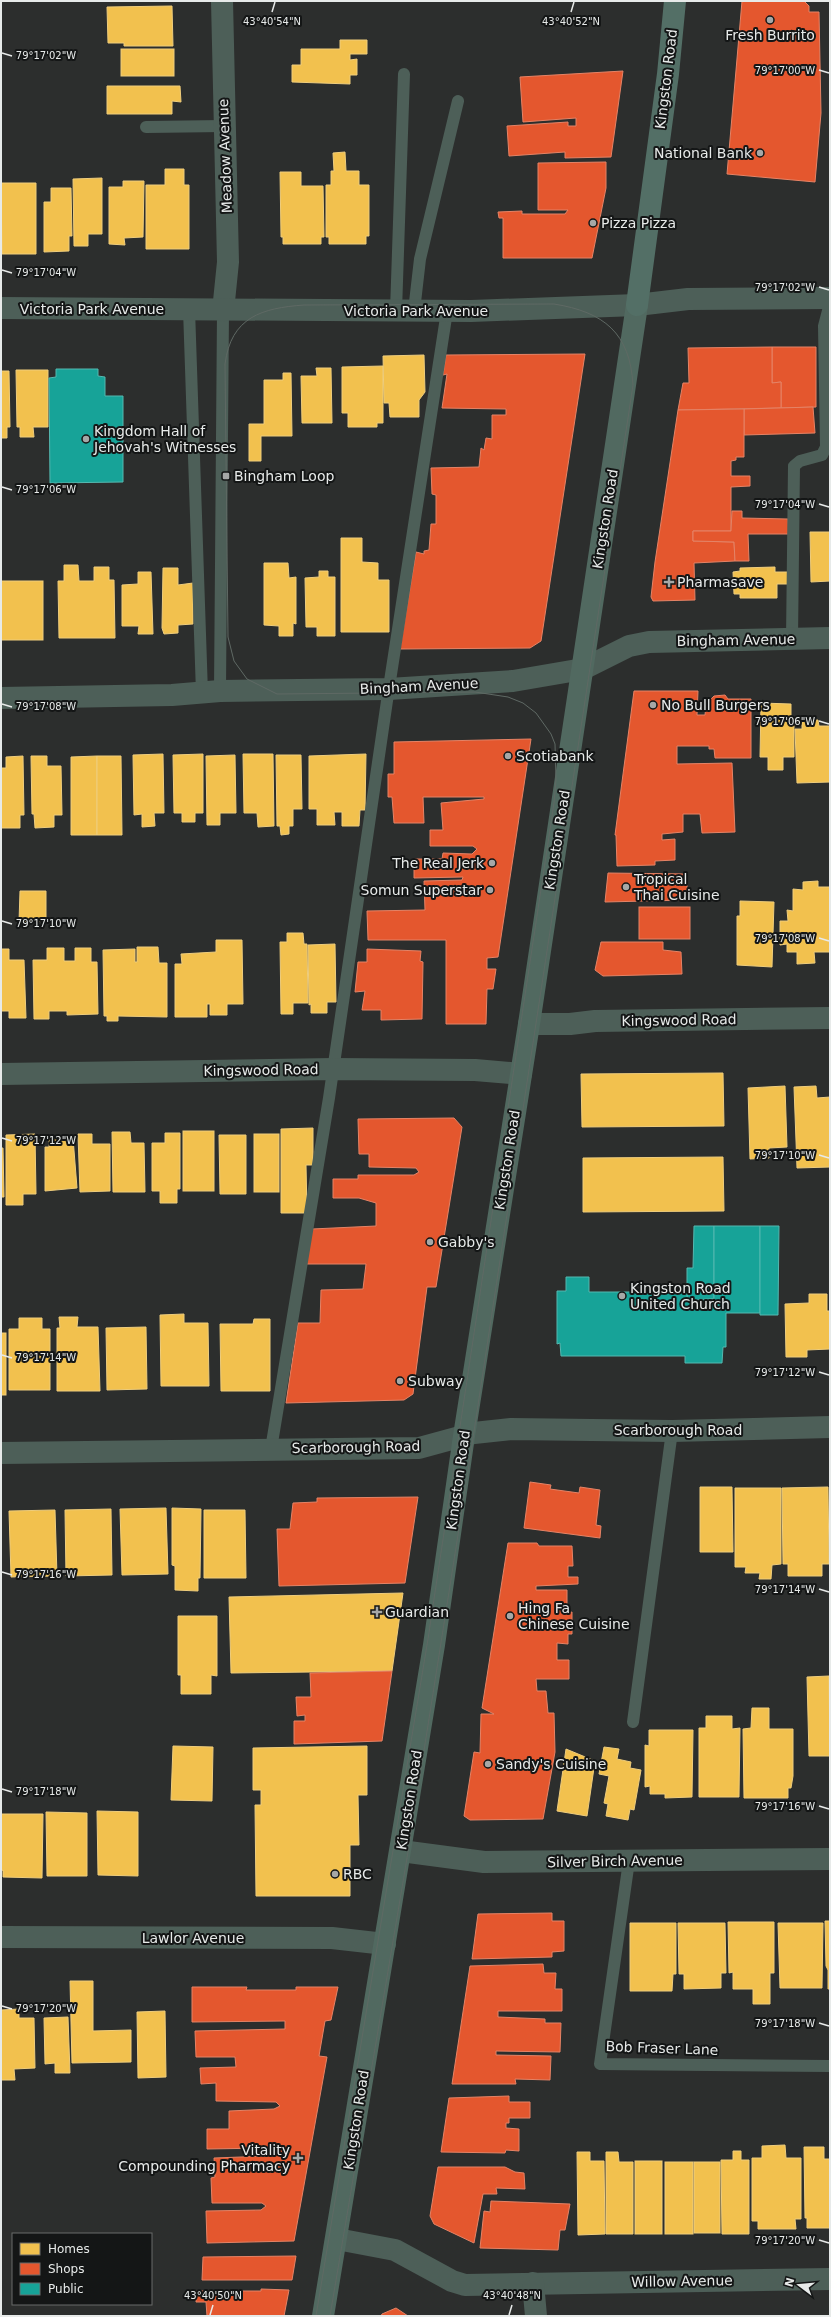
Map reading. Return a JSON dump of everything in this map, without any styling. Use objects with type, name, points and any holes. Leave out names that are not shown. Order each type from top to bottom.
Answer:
[{"type":"main road","name":"Kingston Road","points":[[323,2316],[386,1944],[434,1645],[464,1436],[583,669],[637,305],[668,74],[675,1]]},
{"type":"street","name":"Meadow Avenue","points":[[222,1],[228,262],[224,311]]},
{"type":"street","name":"Victoria Park Avenue","points":[[1,308],[189,309],[224,311],[538,310],[637,305],[688,299],[830,298]]},
{"type":"street","name":"Bingham Avenue","points":[[1,698],[389,689],[514,681],[583,669],[629,646],[649,642],[830,638]]},
{"type":"street","name":"Kingswood Road","points":[[529,1024],[570,1024],[595,1020],[830,1018]]},
{"type":"street","name":"Kingswood Road","points":[[1,1074],[333,1069],[475,1070],[521,1074]]},
{"type":"street","name":"Scarborough Road","points":[[1,1453],[419,1448],[464,1436],[511,1429],[672,1431],[830,1427]]},
{"type":"street","name":"Silver Birch Avenue","points":[[401,1851],[484,1862],[830,1859]]},
{"type":"street","name":"Lawlor Avenue","points":[[1,1937],[332,1938],[386,1944]]},
{"type":"street","name":"Willow Avenue","points":[[336,2239],[395,2250],[452,2281],[466,2285],[830,2279]]},
{"type":"street","points":[[533,2283],[536,2316]]},
{"type":"lane","points":[[404,74],[405,311]]},
{"type":"lane","points":[[405,311],[420,259],[458,101]]},
{"type":"lane","points":[[146,126],[224,126]]},
{"type":"lane","points":[[792,639],[794,466],[800,461],[822,455],[826,447],[824,326],[830,302]]},
{"type":"lane","points":[[189,309],[211,692]]},
{"type":"lane","points":[[211,692],[224,311]]},
{"type":"lane","points":[[271,1449],[333,1069],[447,311]]},
{"type":"lane","points":[[633,1722],[672,1431]]},
{"type":"lane","name":"Bob Fraser Lane","points":[[629,1861],[600,2064],[830,2066]]},
{"type":"building: Homes","points":[[172,6],[173,46],[124,46],[124,43],[108,43],[107,7]]},
{"type":"building: Homes","points":[[340,40],[367,40],[367,54],[350,54],[350,60],[357,59],[357,75],[350,75],[350,84],[292,82],[292,65],[301,65],[301,49],[340,49]]},
{"type":"building: Homes","points":[[121,49],[174,49],[174,76],[121,76]]},
{"type":"building: Homes","points":[[107,86],[180,86],[181,102],[172,101],[172,114],[107,114]]},
{"type":"building: Homes","points":[[345,152],[346,171],[359,171],[359,185],[369,185],[369,236],[366,236],[366,244],[329,244],[329,237],[326,237],[326,185],[331,185],[331,171],[334,171],[333,153]]},
{"type":"building: Homes","points":[[165,169],[184,169],[184,185],[189,185],[189,249],[146,249],[146,185],[165,185]]},
{"type":"building: Homes","points":[[280,172],[301,172],[301,186],[323,186],[324,237],[321,237],[321,244],[283,244],[283,237],[281,237]]},
{"type":"building: Homes","points":[[102,178],[102,234],[88,234],[88,246],[74,246],[73,179]]},
{"type":"building: Homes","points":[[123,181],[144,181],[143,237],[124,238],[125,245],[109,244],[109,187],[123,187]]},
{"type":"building: Homes","points":[[1,183],[36,183],[36,254],[2,254]]},
{"type":"building: Homes","points":[[51,188],[71,188],[72,236],[69,236],[69,251],[44,252],[44,202],[51,202]]},
{"type":"building: Homes","points":[[424,355],[425,392],[419,400],[419,417],[390,417],[389,403],[384,403],[383,356]]},
{"type":"building: Homes","points":[[383,366],[383,423],[377,423],[377,427],[348,427],[348,413],[342,413],[342,367]]},
{"type":"building: Homes","points":[[316,368],[331,368],[332,423],[302,423],[301,376],[317,376]]},
{"type":"building: Homes","points":[[16,370],[48,370],[48,427],[33,427],[34,437],[20,437],[20,427],[17,427]]},
{"type":"building: Homes","points":[[1,371],[9,371],[10,427],[7,427],[7,438],[1,438]]},
{"type":"building: Homes","points":[[283,373],[291,373],[292,436],[261,436],[261,461],[249,461],[249,424],[264,424],[264,380],[283,380]]},
{"type":"building: Homes","points":[[810,532],[830,532],[830,581],[811,582]]},
{"type":"building: Homes","points":[[341,538],[362,538],[362,562],[378,563],[378,580],[389,580],[389,632],[341,632]]},
{"type":"building: Homes","points":[[264,563],[288,563],[289,578],[296,577],[296,624],[293,623],[293,636],[279,636],[279,626],[264,625]]},
{"type":"building: Homes","points":[[64,565],[78,565],[79,581],[94,581],[94,567],[109,567],[109,580],[114,580],[115,638],[59,638],[58,581],[64,581]]},
{"type":"building: Homes","points":[[775,567],[775,572],[788,572],[788,584],[777,584],[777,598],[740,598],[740,594],[734,594],[733,572],[740,571],[740,568]]},
{"type":"building: Homes","points":[[163,568],[178,568],[178,585],[193,583],[193,624],[178,625],[178,633],[164,634],[162,628]]},
{"type":"building: Homes","points":[[319,571],[328,571],[328,577],[335,577],[335,636],[317,636],[317,627],[306,627],[305,578],[319,577]]},
{"type":"building: Homes","points":[[138,572],[151,572],[153,634],[138,634],[139,626],[122,626],[122,585],[138,584]]},
{"type":"building: Homes","points":[[1,581],[43,581],[43,640],[1,640]]},
{"type":"building: Homes","points":[[761,703],[791,704],[791,720],[794,721],[794,757],[783,757],[783,770],[768,770],[768,757],[760,757]]},
{"type":"building: Homes","points":[[802,720],[818,720],[819,726],[830,726],[830,782],[797,783],[795,729],[802,729]]},
{"type":"building: Homes","points":[[163,754],[164,813],[154,813],[155,826],[142,827],[142,814],[134,815],[133,755]]},
{"type":"building: Homes","points":[[203,754],[203,813],[195,813],[195,822],[182,822],[182,813],[174,813],[173,755]]},
{"type":"building: Homes","points":[[243,754],[273,754],[274,826],[258,827],[257,813],[244,813]]},
{"type":"building: Homes","points":[[366,754],[365,810],[360,810],[359,826],[342,826],[342,812],[334,812],[335,825],[317,825],[317,809],[309,809],[309,756]]},
{"type":"building: Homes","points":[[235,755],[236,813],[220,813],[220,825],[207,825],[206,756]]},
{"type":"building: Homes","points":[[276,755],[301,755],[302,809],[293,809],[293,826],[289,826],[289,834],[281,835],[280,826],[277,826]]},
{"type":"building: Homes","points":[[23,756],[24,815],[20,815],[20,828],[1,828],[1,768],[6,768],[6,757]]},
{"type":"building: Homes","points":[[31,756],[47,756],[47,766],[61,766],[62,815],[54,815],[54,827],[35,828],[34,814],[32,814]]},
{"type":"building: Homes","points":[[97,756],[97,835],[71,835],[71,757]]},
{"type":"building: Homes","points":[[97,756],[121,756],[122,835],[97,835]]},
{"type":"building: Homes","points":[[818,881],[818,887],[830,887],[830,952],[814,952],[815,963],[797,964],[797,952],[787,952],[787,944],[780,945],[780,921],[788,921],[787,910],[793,911],[793,889],[803,890],[803,882]]},
{"type":"building: Homes","points":[[20,891],[46,891],[46,921],[19,922]]},
{"type":"building: Homes","points":[[740,901],[774,902],[772,967],[737,965],[737,916],[740,916]]},
{"type":"building: Homes","points":[[287,933],[303,933],[304,944],[307,944],[308,1003],[293,1003],[293,1014],[281,1014],[280,942],[287,942]]},
{"type":"building: Homes","points":[[216,940],[242,940],[243,1004],[227,1004],[227,1015],[210,1015],[210,1004],[207,1004],[207,1017],[175,1017],[175,964],[182,964],[181,954],[216,952]]},
{"type":"building: Homes","points":[[335,944],[336,1002],[327,1002],[327,1013],[311,1013],[311,1004],[309,1005],[308,945]]},
{"type":"building: Homes","points":[[137,947],[158,947],[159,963],[167,963],[167,1017],[118,1016],[118,1021],[107,1021],[107,1016],[104,1016],[103,950],[135,949],[135,962],[137,962]]},
{"type":"building: Homes","points":[[47,948],[64,948],[64,961],[75,961],[75,948],[91,948],[91,962],[97,962],[98,1014],[67,1015],[67,1011],[49,1011],[49,1019],[34,1019],[33,960],[47,960]]},
{"type":"building: Homes","points":[[1,949],[9,949],[9,960],[24,960],[26,1018],[9,1018],[9,1011],[1,1011]]},
{"type":"building: Homes","points":[[723,1073],[724,1126],[582,1127],[581,1074]]},
{"type":"building: Homes","points":[[785,1086],[787,1147],[769,1148],[769,1158],[750,1159],[748,1088]]},
{"type":"building: Homes","points":[[816,1086],[817,1098],[830,1097],[830,1167],[797,1168],[794,1087]]},
{"type":"building: Homes","points":[[313,1128],[313,1165],[306,1165],[307,1213],[281,1213],[281,1129]]},
{"type":"building: Homes","points":[[183,1131],[214,1131],[214,1191],[183,1191]]},
{"type":"building: Homes","points":[[112,1132],[130,1132],[131,1143],[144,1143],[145,1192],[113,1192]]},
{"type":"building: Homes","points":[[165,1133],[180,1133],[180,1189],[177,1189],[177,1203],[160,1203],[160,1191],[152,1191],[152,1143],[165,1143]]},
{"type":"building: Homes","points":[[35,1134],[36,1194],[23,1194],[23,1205],[6,1205],[6,1135]]},
{"type":"building: Homes","points":[[78,1134],[92,1134],[92,1144],[110,1144],[110,1191],[80,1192]]},
{"type":"building: Homes","points":[[254,1134],[279,1134],[279,1192],[254,1192]]},
{"type":"building: Homes","points":[[219,1135],[246,1135],[246,1194],[220,1194]]},
{"type":"building: Homes","points":[[73,1138],[77,1188],[45,1191],[45,1147],[49,1147],[49,1139]]},
{"type":"building: Homes","points":[[1,1148],[3,1148],[4,1197],[1,1197]]},
{"type":"building: Homes","points":[[723,1157],[724,1211],[583,1212],[583,1158]]},
{"type":"building: Homes","points":[[809,1294],[827,1294],[827,1311],[830,1311],[830,1349],[807,1350],[807,1357],[786,1357],[785,1304],[809,1303]]},
{"type":"building: Homes","points":[[184,1314],[184,1323],[208,1323],[209,1386],[161,1386],[160,1315]]},
{"type":"building: Homes","points":[[59,1317],[78,1317],[77,1327],[98,1327],[100,1391],[57,1391],[57,1328],[60,1328]]},
{"type":"building: Homes","points":[[19,1318],[42,1318],[42,1329],[50,1329],[50,1390],[9,1390],[9,1329],[19,1329]]},
{"type":"building: Homes","points":[[254,1319],[270,1319],[270,1391],[221,1391],[220,1324],[253,1324]]},
{"type":"building: Homes","points":[[146,1327],[147,1389],[107,1390],[106,1328]]},
{"type":"building: Homes","points":[[1,1333],[6,1333],[6,1395],[1,1395]]},
{"type":"building: Homes","points":[[700,1487],[732,1487],[733,1552],[700,1552]]},
{"type":"building: Homes","points":[[828,1487],[829,1564],[822,1564],[822,1576],[788,1576],[788,1564],[783,1564],[782,1488]]},
{"type":"building: Homes","points":[[735,1488],[781,1488],[781,1564],[772,1565],[771,1579],[759,1579],[760,1573],[745,1573],[746,1567],[735,1567]]},
{"type":"building: Homes","points":[[166,1508],[168,1574],[122,1575],[120,1509]]},
{"type":"building: Homes","points":[[172,1508],[201,1509],[200,1578],[198,1578],[198,1591],[175,1590],[175,1566],[172,1565]]},
{"type":"building: Homes","points":[[111,1509],[112,1575],[66,1576],[65,1510]]},
{"type":"building: Homes","points":[[55,1510],[57,1576],[11,1577],[9,1511]]},
{"type":"building: Homes","points":[[204,1510],[245,1510],[246,1578],[204,1578]]},
{"type":"building: Homes","points":[[403,1593],[392,1671],[231,1673],[229,1597]]},
{"type":"building: Homes","points":[[178,1616],[217,1616],[217,1676],[211,1675],[211,1694],[181,1694],[181,1675],[178,1675]]},
{"type":"building: Homes","points":[[829,1676],[830,1756],[809,1756],[807,1677]]},
{"type":"building: Homes","points":[[752,1708],[769,1708],[769,1729],[793,1729],[793,1776],[791,1788],[788,1788],[788,1798],[744,1798],[743,1729],[751,1728]]},
{"type":"building: Homes","points":[[706,1716],[732,1716],[732,1729],[740,1728],[739,1797],[699,1797],[699,1728],[706,1728]]},
{"type":"building: Homes","points":[[649,1730],[693,1730],[692,1797],[665,1798],[665,1794],[650,1794],[650,1786],[645,1787],[645,1745],[649,1746]]},
{"type":"building: Homes","points":[[173,1746],[213,1747],[212,1801],[171,1800]]},
{"type":"building: Homes","points":[[367,1746],[367,1795],[358,1795],[359,1845],[350,1845],[350,1896],[256,1896],[255,1805],[261,1805],[261,1790],[253,1790],[253,1748]]},
{"type":"building: Homes","points":[[604,1747],[619,1749],[617,1759],[631,1762],[630,1768],[641,1770],[634,1810],[630,1809],[628,1820],[606,1816],[608,1804],[604,1803],[609,1776],[599,1774]]},
{"type":"building: Homes","points":[[566,1749],[595,1761],[587,1816],[557,1811]]},
{"type":"building: Homes","points":[[97,1811],[138,1812],[138,1876],[98,1875]]},
{"type":"building: Homes","points":[[46,1812],[87,1813],[87,1876],[47,1876]]},
{"type":"building: Homes","points":[[1,1814],[43,1814],[42,1878],[3,1877],[3,1870],[1,1871]]},
{"type":"building: Homes","points":[[825,1921],[830,1921],[830,1989],[828,1989],[828,1970],[826,1966]]},
{"type":"building: Homes","points":[[728,1922],[774,1922],[774,1973],[770,1973],[770,2004],[753,2004],[753,1989],[733,1989],[733,1972],[729,1973]]},
{"type":"building: Homes","points":[[630,1923],[676,1923],[676,1974],[673,1974],[672,1991],[630,1991]]},
{"type":"building: Homes","points":[[678,1923],[725,1923],[726,1973],[721,1973],[721,1988],[684,1989],[684,1974],[679,1974]]},
{"type":"building: Homes","points":[[778,1923],[823,1923],[822,1988],[780,1988]]},
{"type":"building: Homes","points":[[70,1981],[93,1981],[93,2031],[131,2030],[131,2062],[72,2063]]},
{"type":"building: Homes","points":[[19,2009],[19,2018],[34,2018],[35,2068],[14,2069],[15,2080],[1,2080],[1,2010]]},
{"type":"building: Homes","points":[[165,2011],[166,2077],[138,2078],[137,2012]]},
{"type":"building: Homes","points":[[68,2017],[70,2073],[55,2073],[55,2063],[45,2064],[44,2018]]},
{"type":"building: Homes","points":[[785,2145],[786,2158],[801,2158],[801,2219],[795,2219],[796,2229],[758,2229],[758,2221],[752,2221],[752,2158],[762,2158],[762,2146]]},
{"type":"building: Homes","points":[[804,2147],[824,2147],[824,2159],[830,2159],[830,2228],[807,2228],[807,2218],[805,2218]]},
{"type":"building: Homes","points":[[733,2151],[741,2151],[741,2160],[749,2160],[749,2234],[722,2234],[721,2160],[733,2160]]},
{"type":"building: Homes","points":[[577,2152],[590,2152],[590,2161],[604,2161],[605,2234],[578,2235]]},
{"type":"building: Homes","points":[[606,2152],[618,2152],[619,2162],[633,2162],[633,2234],[606,2234]]},
{"type":"building: Homes","points":[[635,2161],[662,2161],[662,2234],[635,2234]]},
{"type":"building: Homes","points":[[665,2162],[693,2162],[693,2234],[665,2234]]},
{"type":"building: Homes","points":[[694,2162],[720,2162],[720,2233],[694,2233]]},
{"type":"building: Shops","points":[[742,1],[804,1],[809,6],[809,12],[819,12],[821,113],[815,182],[727,174]]},
{"type":"building: Shops","points":[[623,71],[611,157],[565,158],[565,152],[509,156],[507,126],[568,122],[568,126],[576,126],[576,118],[523,122],[520,77]]},
{"type":"building: Shops","points":[[606,162],[606,188],[592,258],[503,258],[503,218],[499,218],[498,212],[522,211],[522,214],[565,214],[568,210],[538,210],[538,163]]},
{"type":"building: Shops","points":[[772,347],[816,347],[816,407],[781,408],[781,382],[772,383]]},
{"type":"building: Shops","points":[[772,347],[772,383],[781,382],[781,408],[678,410],[683,383],[689,383],[688,348]]},
{"type":"building: Shops","points":[[585,354],[541,641],[530,648],[400,649],[416,552],[424,554],[424,551],[429,550],[431,524],[436,524],[436,495],[432,494],[431,468],[479,467],[481,448],[484,450],[486,438],[492,439],[492,415],[506,415],[506,409],[442,408],[447,374],[443,375],[446,355]]},
{"type":"building: Shops","points":[[813,407],[815,433],[744,435],[744,409]]},
{"type":"building: Shops","points":[[744,409],[744,457],[736,457],[736,460],[731,461],[731,476],[750,476],[750,486],[731,487],[731,531],[693,531],[693,541],[734,542],[735,561],[694,563],[695,600],[653,601],[651,597],[655,562],[678,410]]},
{"type":"building: Shops","points":[[732,511],[742,511],[742,518],[788,519],[789,534],[748,534],[749,561],[735,561],[734,542],[693,541],[693,531],[731,531]]},
{"type":"building: Shops","points":[[634,691],[698,691],[697,715],[705,715],[706,704],[714,696],[725,695],[728,699],[751,699],[751,758],[715,758],[714,749],[709,749],[709,746],[677,746],[677,764],[732,763],[735,832],[702,833],[700,814],[683,814],[683,832],[662,834],[662,840],[675,839],[675,860],[655,861],[655,865],[617,866],[615,835]]},
{"type":"building: Shops","points":[[531,739],[498,957],[487,958],[487,969],[496,969],[493,989],[487,989],[486,1024],[446,1024],[446,940],[368,940],[367,911],[425,910],[424,881],[462,880],[463,877],[414,878],[414,859],[442,859],[443,853],[472,854],[477,849],[473,846],[430,846],[430,830],[443,830],[441,803],[484,799],[484,797],[423,797],[424,823],[394,823],[392,797],[388,797],[388,774],[394,774],[394,742]]},
{"type":"building: Shops","points":[[608,873],[687,874],[687,900],[605,902]]},
{"type":"building: Shops","points":[[639,907],[690,907],[690,939],[639,939]]},
{"type":"building: Shops","points":[[601,942],[663,942],[663,950],[681,952],[682,974],[603,976],[595,970]]},
{"type":"building: Shops","points":[[367,949],[421,951],[420,961],[423,962],[422,1019],[381,1020],[381,1010],[362,1010],[365,991],[355,992],[358,962],[367,962]]},
{"type":"building: Shops","points":[[454,1118],[462,1127],[436,1287],[427,1287],[413,1394],[404,1400],[286,1403],[298,1323],[320,1323],[321,1290],[363,1289],[366,1264],[306,1264],[312,1229],[376,1226],[376,1203],[359,1198],[333,1198],[333,1179],[358,1179],[358,1175],[414,1175],[419,1172],[416,1168],[369,1167],[369,1154],[359,1154],[358,1119]]},
{"type":"building: Shops","points":[[530,1482],[551,1485],[550,1489],[579,1493],[580,1487],[600,1490],[596,1525],[601,1526],[600,1538],[524,1528]]},
{"type":"building: Shops","points":[[418,1497],[405,1583],[279,1586],[277,1529],[290,1529],[293,1503],[317,1502],[317,1498]]},
{"type":"building: Shops","points":[[508,1543],[537,1543],[539,1546],[572,1546],[573,1566],[568,1566],[568,1577],[578,1577],[578,1584],[536,1586],[536,1590],[567,1590],[567,1613],[572,1612],[572,1634],[568,1634],[568,1644],[557,1643],[557,1660],[569,1660],[569,1679],[536,1679],[537,1691],[546,1691],[548,1713],[554,1713],[555,1752],[543,1819],[470,1820],[464,1816],[474,1752],[480,1753],[481,1714],[494,1714],[482,1708]]},
{"type":"building: Shops","points":[[392,1671],[382,1741],[294,1744],[294,1721],[305,1721],[305,1715],[297,1716],[296,1697],[311,1697],[310,1673]]},
{"type":"building: Shops","points":[[552,1913],[552,1921],[564,1921],[564,1951],[552,1952],[552,1957],[472,1959],[478,1914]]},
{"type":"building: Shops","points":[[543,1964],[544,1973],[556,1973],[555,1989],[562,1989],[562,2011],[498,2011],[498,2017],[545,2019],[545,2023],[561,2023],[560,2052],[496,2051],[496,2055],[551,2056],[550,2080],[515,2079],[516,2084],[452,2084],[470,1966]]},
{"type":"building: Shops","points":[[192,1987],[247,1987],[246,1990],[296,1990],[296,1987],[338,1987],[331,2020],[325,2021],[319,2056],[327,2057],[294,2241],[207,2243],[206,2211],[261,2210],[266,2206],[262,2203],[212,2203],[211,2178],[215,2177],[214,2158],[268,2156],[267,2148],[207,2149],[207,2129],[229,2129],[229,2111],[274,2109],[280,2106],[276,2102],[216,2101],[216,2083],[201,2084],[200,2068],[236,2067],[235,2057],[196,2057],[195,2031],[285,2029],[285,2021],[192,2022]]},
{"type":"building: Shops","points":[[509,2096],[509,2102],[530,2102],[530,2118],[509,2118],[509,2123],[506,2123],[506,2128],[519,2129],[519,2151],[506,2150],[505,2153],[441,2152],[449,2098]]},
{"type":"building: Shops","points":[[438,2167],[505,2167],[515,2172],[524,2173],[525,2189],[496,2188],[497,2194],[483,2194],[474,2243],[434,2224],[430,2216]]},
{"type":"building: Shops","points":[[491,2201],[570,2204],[565,2230],[560,2230],[558,2250],[480,2248],[484,2211],[490,2212]]},
{"type":"building: Shops","points":[[296,2256],[292,2280],[202,2280],[203,2257]]},
{"type":"building: Shops","points":[[261,2289],[289,2290],[284,2316],[207,2316],[206,2302],[196,2302],[196,2291],[261,2291]]},
{"type":"building: Shops","points":[[396,2308],[408,2316],[381,2316],[382,2314]]},
{"type":"building: Public","name":"Kingdom Hall of Jehovah's Witnesses","points":[[56,369],[98,369],[98,376],[105,377],[105,396],[123,396],[123,482],[50,483],[49,378],[56,377]]},
{"type":"building: Public","points":[[694,1226],[714,1226],[714,1299],[687,1300],[687,1268],[693,1268]]},
{"type":"building: Public","name":"Kingston Road United Church","points":[[714,1226],[760,1226],[760,1313],[726,1313],[726,1347],[723,1347],[722,1363],[685,1363],[685,1356],[561,1356],[560,1343],[557,1344],[557,1291],[566,1291],[566,1277],[589,1277],[589,1292],[687,1292],[687,1300],[714,1299]]},
{"type":"building: Public","points":[[760,1226],[779,1226],[778,1315],[760,1315]]},
{"type":"tram line","points":[[316,2316],[428,1639],[554,803],[556,779],[555,744],[551,734],[536,713],[523,703],[508,697],[475,692],[277,694],[247,679],[234,661],[228,637],[225,364],[228,348],[234,335],[242,325],[251,318],[262,313],[289,306],[554,304],[587,313],[600,319],[611,328],[620,339],[626,352],[631,367],[633,385],[466,1484],[408,1852],[330,2316]]},
{"type":"place","name":"Fresh Burrito","points":[[770,20]]},
{"type":"place","name":"National Bank","points":[[760,153]]},
{"type":"place","name":"Pizza Pizza","points":[[593,223]]},
{"type":"place","name":"Kingdom Hall of Jehovah's Witnesses","points":[[86,439]]},
{"type":"place","name":"Bingham Loop","points":[[226,476]]},
{"type":"place","name":"Pharmasave","points":[[669,582]]},
{"type":"place","name":"No Bull Burgers","points":[[653,705]]},
{"type":"place","name":"Scotiabank","points":[[508,756]]},
{"type":"place","name":"The Real Jerk","points":[[492,863]]},
{"type":"place","name":"Tropical Thai Cuisine","points":[[626,887]]},
{"type":"place","name":"Somun Superstar","points":[[490,890]]},
{"type":"place","name":"Gabby's","points":[[430,1242]]},
{"type":"place","name":"Kingston Road United Church","points":[[622,1296]]},
{"type":"place","name":"Subway","points":[[400,1381]]},
{"type":"place","name":"Guardian","points":[[377,1612]]},
{"type":"place","name":"Hing Fa Chinese Cuisine","points":[[510,1616]]},
{"type":"place","name":"Sandy's Cuisine","points":[[488,1764]]},
{"type":"place","name":"RBC","points":[[335,1874]]},
{"type":"place","name":"Vitality Compounding Pharmacy","points":[[298,2158]]}]
